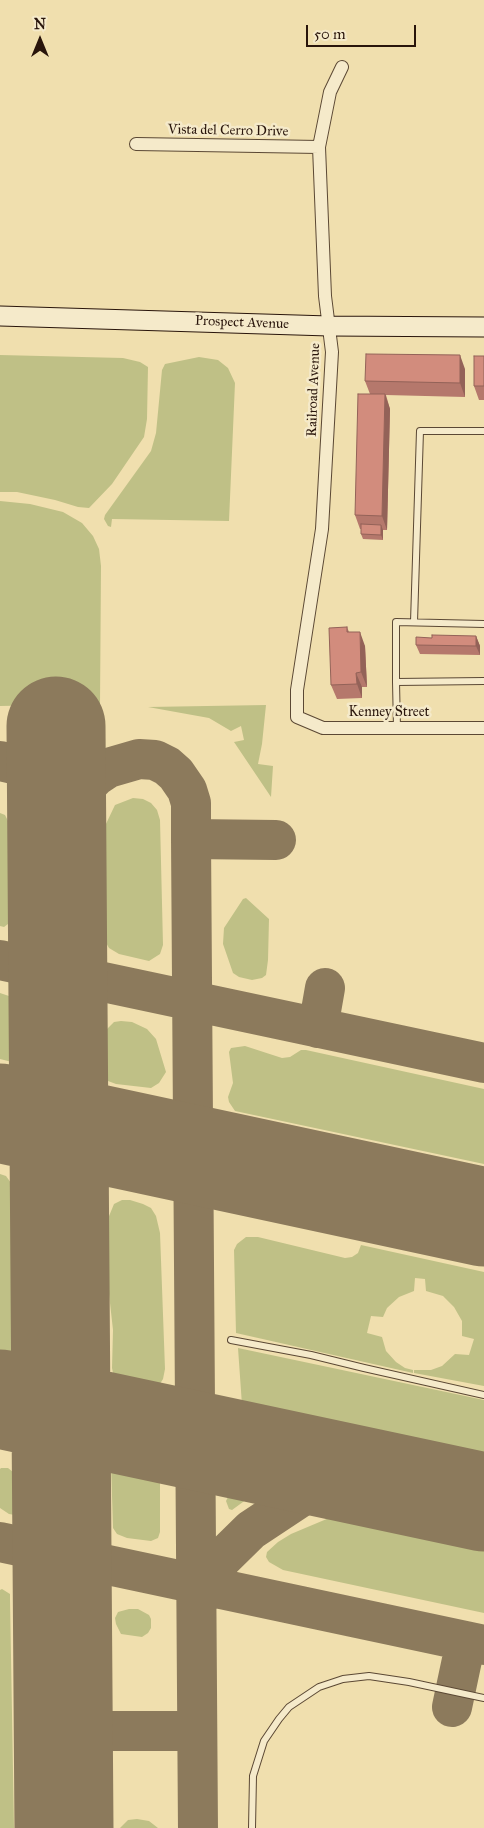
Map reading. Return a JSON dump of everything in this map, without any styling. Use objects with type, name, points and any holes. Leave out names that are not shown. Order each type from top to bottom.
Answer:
[{"type":"main road","name":"Prospect Avenue","points":[[0,316],[329,326],[484,328]]},
{"type":"street","name":"Railroad Avenue","points":[[297,717],[297,690],[322,529],[332,352],[325,296],[319,147],[330,92],[342,67]]},
{"type":"street","name":"Vista del Cerro Drive","points":[[136,144],[319,147]]},
{"type":"street","name":"Kenney Street","points":[[297,717],[323,728],[484,728]]},
{"type":"lane","points":[[414,622],[420,431],[484,432]]},
{"type":"lane","points":[[397,728],[396,622],[484,624]]},
{"type":"lane","points":[[396,682],[484,681]]},
{"type":"lane","points":[[231,1340],[304,1353],[484,1395]]},
{"type":"lane","points":[[252,1828],[253,1776],[264,1741],[278,1719],[289,1708],[319,1687],[344,1679],[369,1676],[409,1682],[484,1698]]},
{"type":"green space","points":[[0,355],[123,358],[140,362],[148,367],[147,419],[144,437],[112,484],[89,508],[17,492],[0,492]]},
{"type":"green space","points":[[199,357],[218,360],[228,368],[235,383],[229,521],[112,519],[111,527],[108,526],[104,519],[105,515],[151,451],[156,433],[162,370],[165,364]]},
{"type":"green space","points":[[0,501],[30,504],[63,512],[82,523],[93,536],[99,549],[101,566],[100,704],[0,706]]},
{"type":"green space","points":[[266,705],[258,764],[273,766],[271,797],[234,742],[244,740],[241,726],[231,731],[209,718],[148,707]]},
{"type":"green space","points":[[133,798],[143,799],[151,803],[157,810],[160,820],[163,945],[160,954],[149,961],[119,954],[109,948],[105,941],[105,826],[115,805]]},
{"type":"green space","points":[[0,813],[5,815],[9,823],[11,914],[8,924],[4,927],[0,926]]},
{"type":"green space","points":[[246,898],[269,919],[266,975],[252,980],[239,977],[233,973],[223,944],[224,928],[243,899]]},
{"type":"green space","points":[[0,993],[9,996],[13,1004],[14,1061],[12,1062],[0,1059]]},
{"type":"green space","points":[[114,1022],[132,1022],[147,1029],[156,1039],[166,1072],[159,1083],[151,1088],[116,1084],[108,1081],[106,1077],[105,1044],[107,1029]]},
{"type":"green space","points":[[245,1046],[282,1058],[290,1057],[301,1050],[306,1050],[484,1089],[484,1164],[235,1111],[228,1097],[233,1083],[229,1052],[231,1048]]},
{"type":"green space","points":[[0,1174],[6,1176],[11,1183],[12,1271],[16,1355],[11,1361],[6,1362],[0,1357]]},
{"type":"green space","points":[[122,1200],[130,1200],[151,1208],[156,1216],[160,1233],[165,1369],[163,1379],[158,1387],[151,1392],[122,1388],[115,1383],[112,1368],[113,1330],[108,1285],[107,1221],[114,1204]]},
{"type":"green space","points":[[246,1237],[258,1237],[345,1258],[352,1257],[358,1253],[361,1245],[484,1272],[484,1386],[414,1373],[414,1370],[431,1370],[442,1366],[455,1354],[469,1355],[474,1339],[462,1336],[462,1321],[454,1307],[443,1296],[426,1291],[425,1279],[415,1278],[414,1291],[399,1297],[387,1308],[383,1317],[371,1316],[367,1333],[382,1337],[386,1351],[396,1362],[405,1368],[413,1370],[413,1373],[236,1333],[234,1250],[237,1244]]},
{"type":"green space","points":[[238,1348],[484,1400],[484,1469],[260,1418],[249,1412],[242,1405]]},
{"type":"green space","points":[[116,1460],[145,1467],[158,1476],[160,1483],[160,1532],[158,1538],[151,1541],[127,1538],[117,1534],[113,1528],[111,1464]]},
{"type":"green space","points":[[1,1468],[8,1468],[13,1472],[18,1485],[21,1505],[19,1512],[15,1515],[9,1514],[0,1508]]},
{"type":"green space","points":[[255,1487],[259,1488],[258,1491],[232,1510],[229,1509],[226,1501],[228,1497],[237,1491]]},
{"type":"green space","points":[[348,1515],[378,1515],[484,1537],[484,1613],[283,1570],[269,1562],[266,1557],[267,1552],[291,1534],[329,1518]]},
{"type":"green space","points":[[2,1589],[10,1594],[14,1828],[0,1828],[0,1590]]},
{"type":"green space","points":[[138,1609],[149,1615],[151,1619],[151,1628],[142,1637],[121,1634],[116,1624],[115,1618],[118,1612]]},
{"type":"green space","points":[[128,1820],[149,1821],[158,1828],[120,1828]]},
{"type":"building","points":[[366,354],[460,355],[460,383],[365,381]]},
{"type":"building","points":[[474,356],[484,356],[484,386],[474,386]]},
{"type":"building","points":[[358,394],[385,394],[382,516],[355,515]]},
{"type":"building","points":[[361,524],[381,525],[381,535],[361,534]]},
{"type":"building","points":[[347,627],[347,632],[360,632],[361,672],[356,673],[357,684],[331,685],[329,628]]},
{"type":"building","points":[[432,635],[476,636],[476,646],[416,645],[416,637],[432,638]]},
{"type":"taxiway","points":[[57,837],[73,804],[85,787],[96,776],[108,768],[139,759],[155,760],[167,766],[176,774],[187,790],[191,803],[198,1828]]},
{"type":"taxiway","points":[[0,761],[22,766],[38,782],[50,810],[57,837]]},
{"type":"taxiway","points":[[191,839],[276,840]]},
{"type":"taxiway","points":[[0,960],[484,1063]]},
{"type":"taxiway","points":[[318,1028],[325,988]]},
{"type":"taxiway","points":[[196,1584],[251,1530],[340,1471]]},
{"type":"taxiway","points":[[0,1542],[484,1645]]},
{"type":"taxiway","points":[[452,1707],[466,1641]]},
{"type":"taxiway","points":[[63,1731],[197,1731]]},
{"type":"runway","points":[[56,726],[64,1828]]},
{"type":"runway","points":[[0,1113],[484,1217]]},
{"type":"runway","points":[[0,1399],[484,1502]]}]
